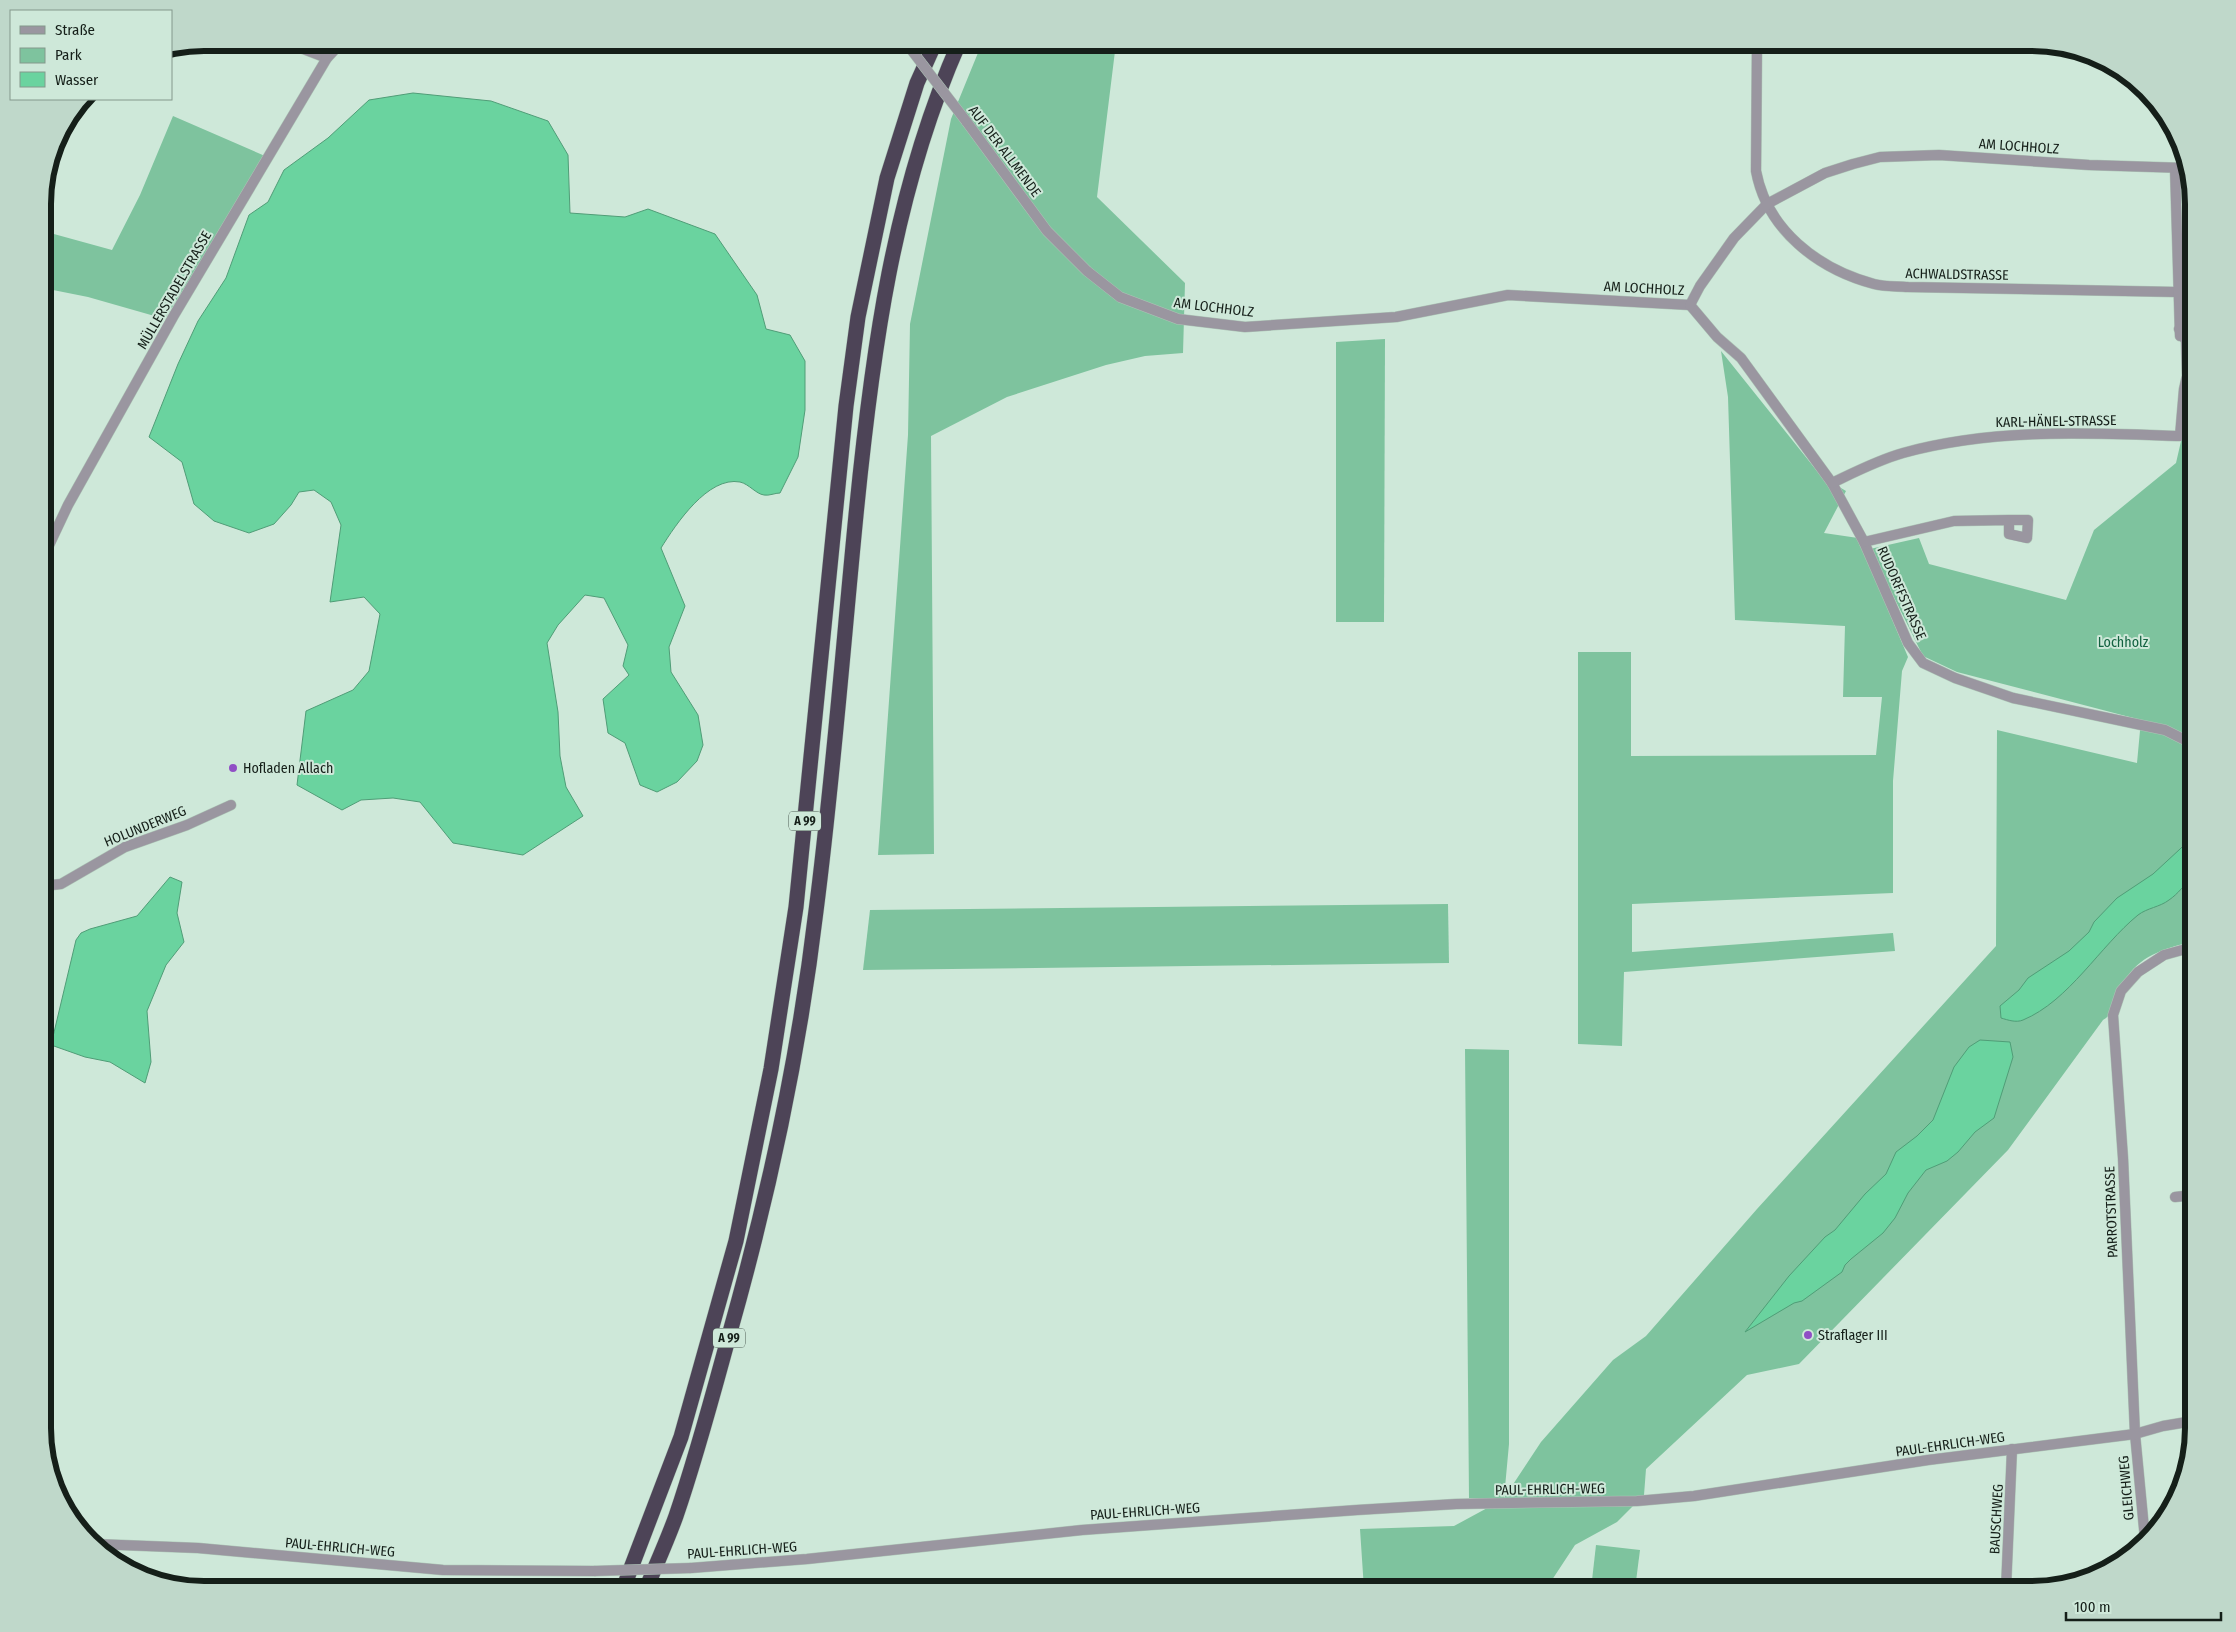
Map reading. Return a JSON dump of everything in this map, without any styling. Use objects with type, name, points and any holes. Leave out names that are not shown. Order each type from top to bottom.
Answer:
[{"type":"highway","name":"A 99","points":[[626,1581],[681,1437],[736,1241],[772,1069],[796,907],[845,416],[858,317],[887,178],[917,83],[931,52]]},
{"type":"highway","name":"A 99","points":[[650,1581],[675,1518],[701,1439],[756,1239],[790,1079],[816,912],[867,407],[879,320],[911,175],[938,92],[955,52]]},
{"type":"street","name":"ACHWALDSTRASSE","points":[[1757,51],[1756,170],[1759,186],[1767,204],[1786,232],[1800,247],[1820,262],[1844,274],[1876,284],[1908,287],[2178,292]]},
{"type":"street","points":[[312,52],[327,58]]},
{"type":"street","name":"MÜLLERSTADELSTRASSE","points":[[52,539],[68,506],[173,317],[332,52]]},
{"type":"street","name":"AUF DER ALLMENDE","points":[[913,52],[1047,231],[1087,271]]},
{"type":"street","name":"AM LOCHHOLZ","points":[[1087,271],[1120,297],[1153,311],[1178,319],[1245,327],[1396,317],[1508,295],[1690,305],[1700,286],[1734,238],[1749,220],[1767,204],[1825,173],[1880,157],[1939,155],[2089,165],[2180,168]]},
{"type":"street","name":"KARL-HÄNEL-STRASSE","points":[[2180,168],[2179,329],[2185,339]]},
{"type":"street","name":"RUDORFFSTRASSE","points":[[1690,305],[1717,337],[1742,358],[1832,483],[1864,542],[1908,643],[1924,662],[1955,678],[2013,698],[2165,730],[2185,740]]},
{"type":"street","name":"KARL-HÄNEL-STRASSE","points":[[1832,483],[1868,466],[1901,454],[1978,437],[2046,432],[2180,436],[2185,385]]},
{"type":"street","points":[[1864,542],[1954,521],[2009,520]]},
{"type":"street","name":"HOLUNDERWEG","points":[[52,885],[61,884],[125,847],[187,825],[231,804]]},
{"type":"street","name":"PARROTSTRASSE","points":[[2135,1434],[2123,1158],[2113,1015],[2121,991],[2138,972],[2156,959],[2185,950]]},
{"type":"street","points":[[2175,1197],[2185,1196]]},
{"type":"street","name":"PAUL-EHRLICH-WEG","points":[[106,1544],[198,1548],[443,1570],[594,1572],[691,1568],[807,1559],[1082,1530],[1337,1511],[1456,1504],[1637,1501],[1694,1496],[2012,1449],[2135,1434],[2185,1422]]},
{"type":"street","name":"GLEICHWEG","points":[[2135,1434],[2144,1532]]},
{"type":"street","name":"BAUSCHWEG","points":[[2007,1581],[2013,1465],[2012,1449]]},
{"type":"green space","points":[[1115,51],[1097,197],[1185,283],[1183,353],[1145,356],[1106,365],[1007,397],[931,436],[934,854],[878,855],[908,435],[910,324],[951,119],[979,52]]},
{"type":"green space","points":[[173,116],[265,156],[165,319],[88,297],[52,290],[52,233],[112,250],[140,195]]},
{"type":"green space","points":[[2185,263],[2185,372],[2180,266]]},
{"type":"green space","points":[[1385,339],[1384,622],[1336,622],[1336,342]]},
{"type":"green space","points":[[1721,351],[1821,476],[1846,491],[1824,533],[1858,538],[1908,657],[1902,671],[1893,781],[1893,893],[1632,904],[1632,952],[1893,933],[1895,951],[1624,972],[1622,1046],[1578,1044],[1578,652],[1631,652],[1631,756],[1876,755],[1882,697],[1843,697],[1845,626],[1735,620],[1728,397]]},
{"type":"green space","name":"Lochholz","points":[[2185,424],[2185,944],[2148,957],[2134,969],[2128,976],[2112,1012],[2103,1020],[2008,1150],[1799,1364],[1747,1375],[1646,1469],[1644,1495],[1617,1522],[1575,1545],[1551,1581],[1363,1581],[1360,1529],[1454,1526],[1502,1500],[1469,1498],[1465,1049],[1509,1050],[1509,1444],[1504,1498],[1541,1442],[1613,1360],[1646,1336],[1757,1209],[1996,946],[1997,730],[2137,763],[2141,720],[1957,672],[1923,656],[1870,549],[1919,538],[1929,564],[2066,600],[2094,530],[2176,463]]},
{"type":"green space","points":[[1448,904],[1449,963],[863,970],[870,910]]},
{"type":"green space","points":[[1596,1545],[1640,1550],[1636,1581],[1592,1581]]},
{"type":"water","points":[[413,93],[491,101],[548,121],[568,155],[570,213],[625,217],[648,209],[715,234],[757,295],[766,329],[790,335],[805,361],[805,410],[798,457],[780,493],[764,495],[740,482],[728,482],[716,486],[684,515],[661,548],[685,606],[669,647],[671,672],[698,715],[703,745],[697,761],[677,782],[657,792],[640,785],[625,743],[608,733],[603,699],[629,675],[623,666],[628,645],[604,598],[585,595],[558,625],[547,643],[558,712],[560,756],[566,787],[583,816],[523,855],[453,843],[420,802],[393,798],[361,800],[342,810],[297,785],[306,711],[353,690],[369,671],[380,614],[364,597],[330,602],[341,525],[331,502],[314,490],[299,492],[291,505],[274,524],[249,533],[214,521],[194,504],[182,462],[149,437],[178,364],[198,321],[226,278],[249,215],[268,202],[284,170],[328,138],[369,100]]},
{"type":"water","points":[[2185,844],[2185,884],[2175,895],[2138,915],[2110,942],[2070,987],[2040,1011],[2020,1021],[2001,1018],[2000,1006],[2019,990],[2028,978],[2069,951],[2089,932],[2094,922],[2117,898],[2153,874]]},
{"type":"water","points":[[170,877],[182,882],[177,913],[184,942],[166,965],[147,1011],[151,1062],[145,1083],[110,1062],[85,1057],[52,1045],[76,940],[81,933],[90,929],[137,916]]},
{"type":"water","points":[[1980,1040],[2010,1042],[2013,1057],[1994,1118],[1975,1132],[1958,1152],[1947,1161],[1926,1170],[1908,1193],[1895,1218],[1883,1233],[1851,1259],[1845,1265],[1842,1272],[1802,1301],[1794,1303],[1745,1332],[1789,1276],[1825,1237],[1835,1230],[1865,1194],[1886,1174],[1896,1152],[1917,1136],[1933,1120],[1954,1067],[1969,1047]]},
{"type":"place","name":"Hofladen Allach","points":[[233,768]]},
{"type":"place","name":"Straflager III","points":[[1808,1335]]}]
